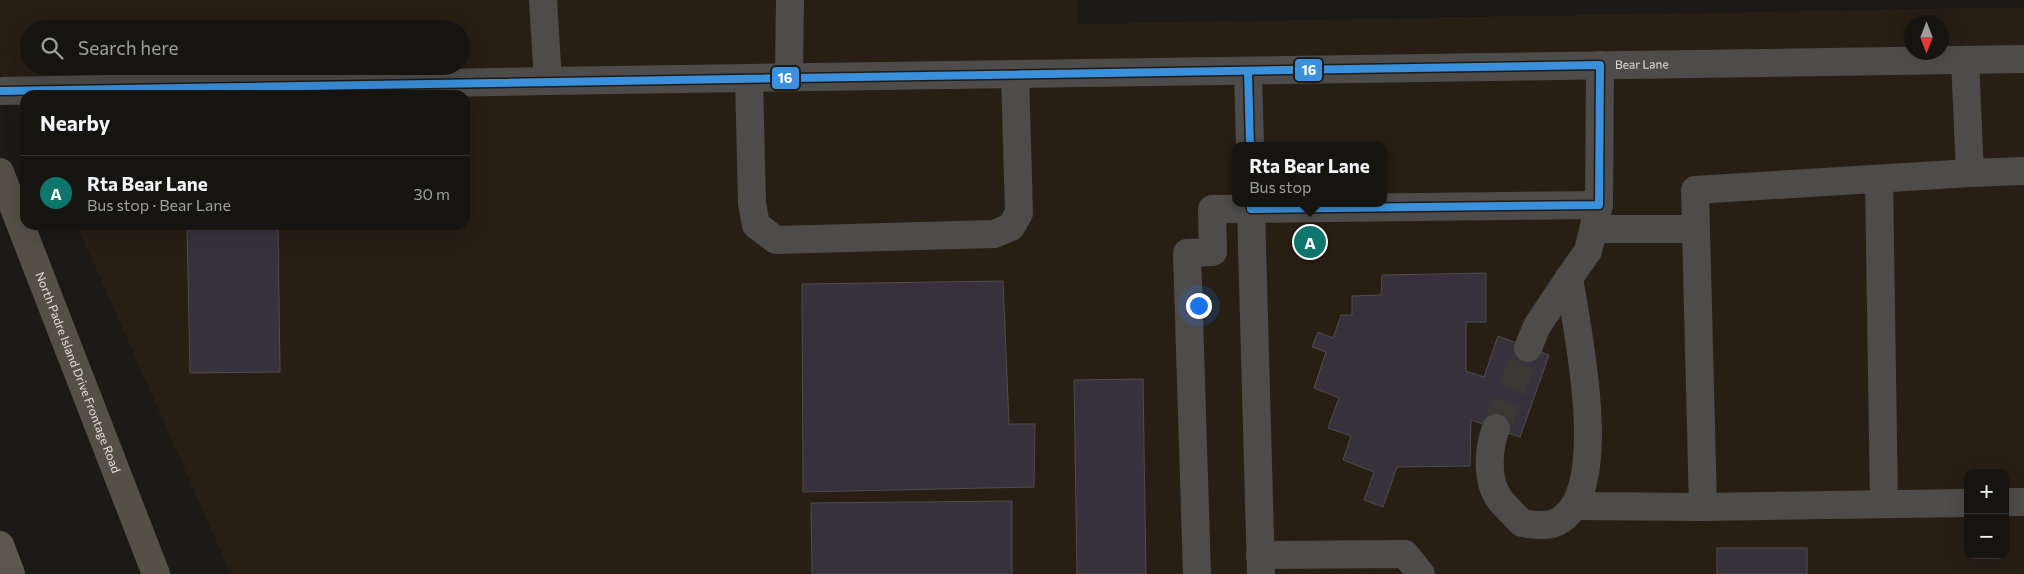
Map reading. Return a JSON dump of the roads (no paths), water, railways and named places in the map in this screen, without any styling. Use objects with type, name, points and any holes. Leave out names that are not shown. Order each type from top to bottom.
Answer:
[{"type":"highway","points":[[0,545],[11,574]]},
{"type":"main road","name":"North Padre Island Drive Frontage Road","points":[[0,172],[20,221]]},
{"type":"main road","points":[[0,226],[33,253]]},
{"type":"main road","name":"North Padre Island Drive Frontage Road","points":[[24,230],[156,574]]},
{"type":"street","points":[[543,0],[548,81]]},
{"type":"street","points":[[789,77],[790,0]]},
{"type":"street","name":"Bear Lane","points":[[55,90],[2024,59]]},
{"type":"street","points":[[1965,60],[1970,172]]},
{"type":"street","points":[[1528,348],[1537,326],[1588,251],[1597,217],[1600,66]]},
{"type":"street","points":[[1248,72],[1250,142]]},
{"type":"street","points":[[749,78],[752,203],[756,225],[776,240],[994,234],[1011,227],[1019,213],[1015,74]]},
{"type":"street","name":"Bear Lane","points":[[0,91],[20,91]]},
{"type":"street","points":[[1703,506],[1695,190],[2024,170]]},
{"type":"street","points":[[1879,179],[1884,504]]},
{"type":"street","points":[[1196,574],[1187,253],[1213,252],[1212,209],[1238,207]]},
{"type":"street","points":[[1251,207],[1261,564],[1405,554],[1421,574]]},
{"type":"street","points":[[1282,207],[1597,217],[1696,229]]},
{"type":"street","points":[[1496,428],[1489,445],[1489,468],[1499,498],[1522,523],[1545,526],[1562,519],[1574,506],[1584,478],[1590,440],[1583,372],[1569,278]]},
{"type":"street","points":[[2009,502],[2024,502]]},
{"type":"street","points":[[1574,506],[1964,503]]},
{"type":"tunnel","points":[[1496,428],[1528,348]]},
{"type":"place","name":"Rta Bear Lane","points":[[1310,242]]}]
